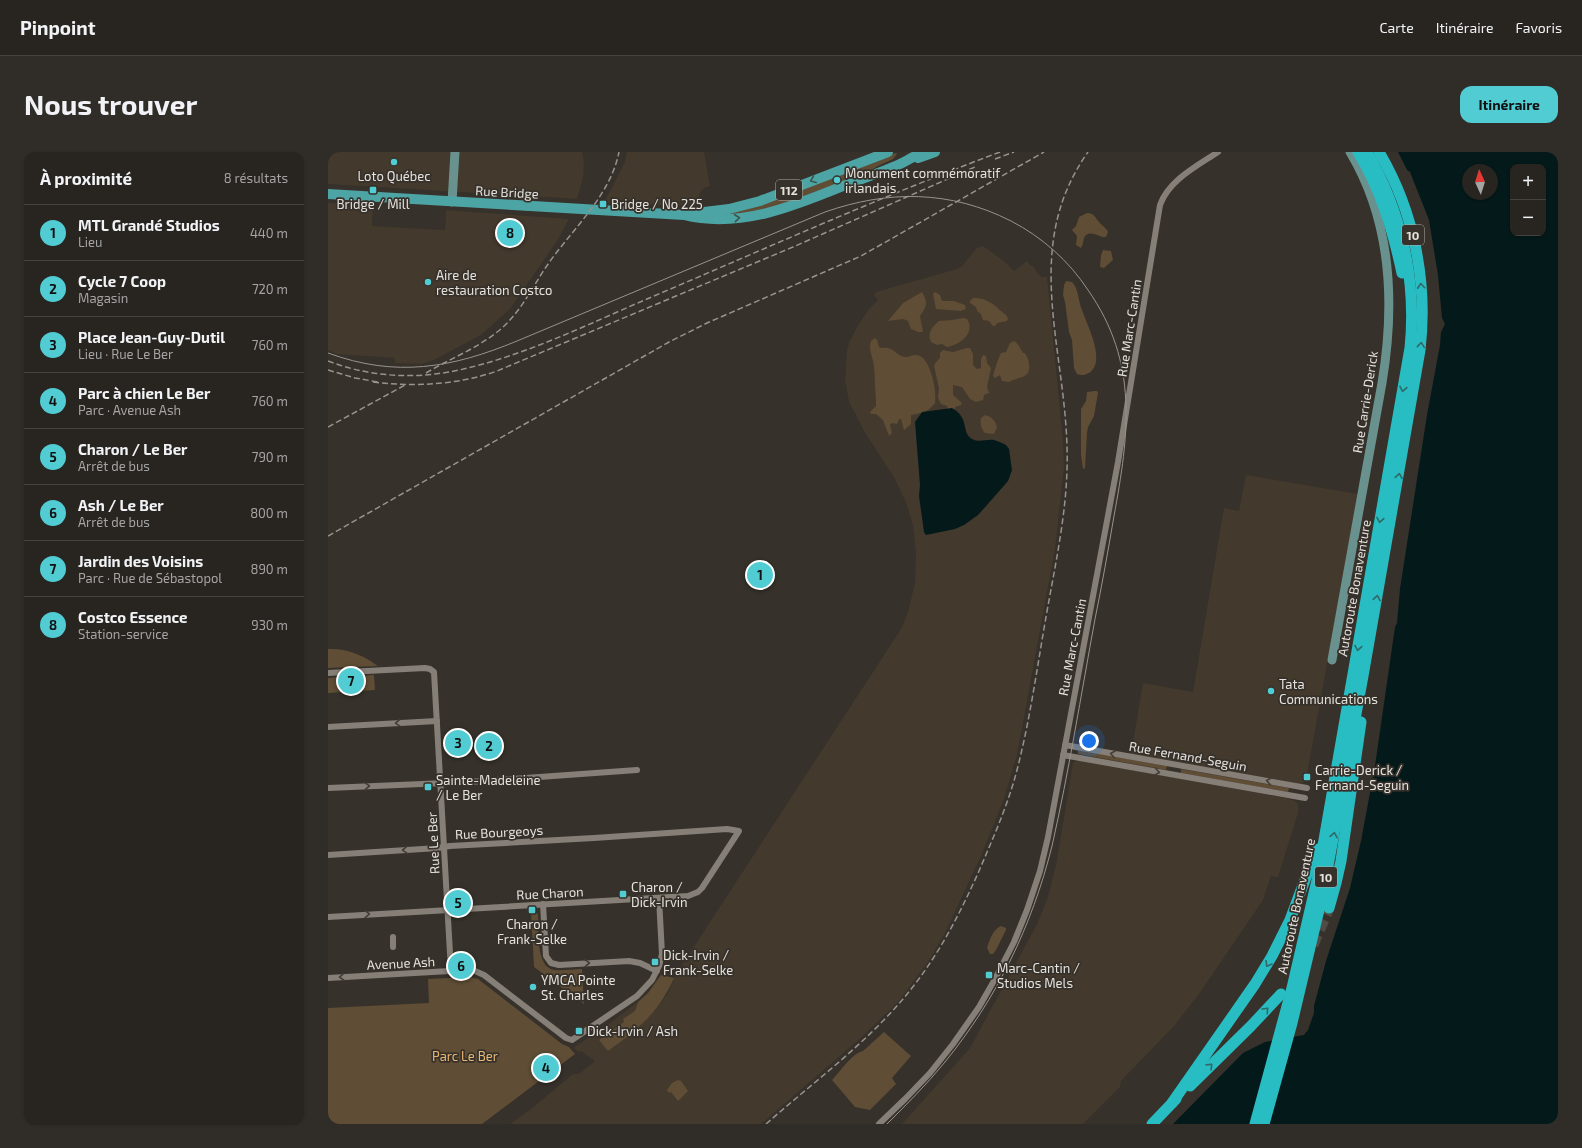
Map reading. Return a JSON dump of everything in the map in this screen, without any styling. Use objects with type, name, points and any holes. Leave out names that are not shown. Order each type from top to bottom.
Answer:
[{"type":"highway","points":[[1358,152],[1376,187],[1394,237],[1406,297],[1409,328],[1409,355]]},
{"type":"highway","name":"Autoroute Bonaventure","points":[[1264,1124],[1288,1022],[1313,903],[1409,355],[1412,306],[1410,281],[1400,228],[1382,180],[1367,152]]},
{"type":"highway","name":"Autoroute Bonaventure","points":[[1255,1124],[1288,1022],[1322,893],[1363,676],[1417,370],[1422,325],[1421,282],[1414,238],[1401,198],[1379,152]]},
{"type":"highway","points":[[1329,908],[1341,862],[1360,736],[1363,676]]},
{"type":"highway","points":[[1172,1103],[1255,984],[1272,956],[1290,920],[1306,877],[1325,834]]},
{"type":"highway","points":[[1152,1124],[1251,1026],[1281,994]]},
{"type":"main road","name":"Rue Bridge","points":[[684,215],[725,209],[760,201],[877,154],[888,152]]},
{"type":"main road","points":[[901,163],[902,152]]},
{"type":"main road","name":"Rue Bridge","points":[[328,194],[684,215],[698,219],[727,219],[771,212],[799,204],[901,163],[908,158],[924,152]]},
{"type":"main road","name":"Rue Bridge","points":[[901,163],[908,162],[935,152]]},
{"type":"street","points":[[452,202],[455,152]]},
{"type":"street","name":"Rue Marc-Cantin","points":[[879,1124],[918,1086],[953,1044],[979,1007],[1006,958],[1023,920],[1040,871],[1048,836],[1118,462],[1159,209],[1164,196],[1176,181],[1218,152]]},
{"type":"street","name":"Rue Carrie-Derick","points":[[1332,660],[1382,383],[1388,345],[1389,320],[1388,271],[1380,224],[1367,185],[1350,152]]},
{"type":"street","name":"Rue Le Ber","points":[[328,673],[425,668],[434,671],[451,971]]},
{"type":"street","points":[[328,727],[437,721]]},
{"type":"street","name":"Rue Fernand-Seguin","points":[[1065,745],[1307,788]]},
{"type":"street","name":"Rue Fernand-Seguin","points":[[1063,755],[1305,798]]},
{"type":"street","points":[[328,788],[440,782],[469,782],[637,770]]},
{"type":"street","name":"Rue Bourgeoys","points":[[328,855],[727,829],[739,831]]},
{"type":"street","name":"Rue Charon","points":[[328,917],[688,896],[698,892],[707,882],[739,831]]},
{"type":"street","points":[[543,904],[546,956],[550,963],[559,964],[629,961],[657,971],[662,954],[659,898]]},
{"type":"street","points":[[392,937],[393,947]]},
{"type":"street","name":"Avenue Ash","points":[[328,978],[470,970],[480,973],[566,1038],[572,1040],[637,996],[650,984],[657,971]]},
{"type":"shaded area","points":[[328,152],[582,152],[584,161],[583,178],[577,199],[328,184]]},
{"type":"shaded area","points":[[627,152],[704,152],[710,186],[704,188],[699,194],[699,206],[604,203],[625,162]]},
{"type":"shaded area","points":[[1398,152],[1558,152],[1558,1124],[1173,1124],[1243,1053],[1265,1042],[1304,1035],[1308,1030],[1314,1013],[1314,1006],[1326,961],[1350,888],[1361,841],[1375,766],[1395,627],[1397,623],[1400,589],[1427,415],[1441,332],[1445,324],[1442,318],[1438,275],[1429,220],[1410,172],[1407,170]]},
{"type":"shaded area","points":[[328,203],[373,205],[372,226],[445,230],[446,210],[569,219],[557,241],[510,309],[481,335],[434,360],[421,364],[395,363],[395,358],[337,354],[328,350]]},
{"type":"shaded area","points":[[983,246],[1004,261],[1014,271],[1027,261],[1031,266],[1033,266],[1039,275],[1042,277],[1047,277],[1063,441],[1064,468],[1055,549],[1017,755],[1003,802],[981,856],[945,933],[928,962],[898,1002],[863,1036],[761,1124],[510,1124],[531,1109],[573,1074],[579,1074],[595,1061],[581,1051],[579,1052],[576,1050],[574,1047],[598,1032],[643,998],[655,1011],[668,993],[674,978],[710,922],[901,629],[908,612],[915,583],[916,553],[913,526],[907,505],[895,479],[864,431],[849,402],[845,380],[847,351],[849,343],[857,327],[869,309],[878,300],[874,295],[876,292],[957,269],[962,266],[977,248]]},
{"type":"shaded area","points":[[952,408],[961,416],[967,433],[972,439],[977,441],[994,440],[1006,445],[1009,449],[1012,470],[1008,481],[978,515],[964,525],[955,529],[926,535],[924,532],[919,496],[920,485],[915,422],[922,412]]},
{"type":"shaded area","points":[[1246,475],[1358,494],[1306,780],[1300,784],[1131,754],[1143,683],[1193,692],[1224,508],[1239,511]]},
{"type":"shaded area","points":[[1078,760],[1286,798],[1295,801],[1298,804],[1298,813],[1278,877],[1271,876],[1263,900],[1199,994],[1174,1026],[1121,1081],[1120,1087],[1083,1124],[902,1124],[970,1048],[1037,924],[1048,897],[1056,865],[1073,763]]},
{"type":"green space","points":[[896,153],[897,154],[893,159],[863,175],[794,202],[751,213],[705,215]]},
{"type":"green space","points":[[1087,213],[1094,216],[1108,232],[1106,237],[1091,234],[1086,235],[1081,248],[1076,245],[1077,236],[1072,230],[1076,226],[1079,217]]},
{"type":"green space","points":[[1103,250],[1111,251],[1113,260],[1104,268],[1100,267]]},
{"type":"green space","points":[[1066,281],[1072,282],[1076,288],[1096,352],[1094,368],[1089,373],[1083,375],[1077,374],[1074,368],[1072,340],[1069,332],[1063,295]]},
{"type":"green space","points":[[922,292],[926,302],[925,308],[920,316],[923,332],[918,332],[911,329],[908,321],[903,319],[888,321],[903,303]]},
{"type":"green space","points":[[935,292],[940,295],[942,301],[954,301],[965,305],[966,309],[961,311],[936,309],[933,294]]},
{"type":"green space","points":[[973,298],[983,299],[992,303],[1007,316],[1007,321],[997,323],[993,326],[989,321],[983,320],[976,307],[970,303]]},
{"type":"green space","points":[[963,318],[967,319],[970,329],[965,338],[957,344],[947,347],[942,344],[937,345],[931,342],[931,330],[939,321]]},
{"type":"green space","points":[[875,338],[879,347],[890,349],[905,357],[916,355],[924,359],[930,370],[934,385],[935,403],[925,412],[911,415],[911,424],[904,430],[901,419],[899,419],[897,424],[892,423],[890,425],[892,433],[889,436],[883,420],[876,414],[871,414],[870,412],[876,406],[874,366],[870,347],[871,341]]},
{"type":"green space","points":[[1014,341],[1025,353],[1029,362],[1029,370],[1023,377],[1009,382],[1002,381],[1000,375],[995,378],[993,376],[994,371],[1001,353],[1006,352],[1010,343]]},
{"type":"green space","points":[[970,348],[973,354],[973,365],[977,369],[981,368],[981,359],[983,355],[986,356],[987,363],[991,368],[987,387],[989,393],[984,395],[983,400],[976,402],[970,399],[962,387],[953,385],[953,395],[962,403],[961,405],[955,407],[954,410],[948,410],[947,406],[941,404],[938,398],[939,388],[934,366],[940,358],[940,353],[943,350],[953,352]]},
{"type":"green space","points":[[1097,391],[1098,393],[1094,416],[1088,427],[1085,468],[1083,469],[1081,455],[1081,409],[1086,401],[1087,392]]},
{"type":"green space","points":[[985,415],[993,419],[995,422],[997,427],[994,434],[985,433],[982,428],[981,418]]},
{"type":"green space","points":[[328,649],[354,653],[378,666],[328,668]]},
{"type":"green space","points":[[374,675],[375,690],[328,693],[328,678]]},
{"type":"green space","points":[[1078,750],[1167,766],[1166,770],[1078,754]]},
{"type":"green space","points":[[1181,769],[1289,788],[1288,792],[1181,773]]},
{"type":"green space","points":[[535,912],[538,914],[539,946],[544,962],[548,967],[554,970],[582,969],[584,1004],[534,967],[531,913]]},
{"type":"green space","points":[[1001,926],[1006,928],[1006,930],[996,950],[993,954],[990,954],[987,948],[989,942],[994,932]]},
{"type":"green space","points":[[661,975],[674,978],[661,1002],[638,1028],[608,1051],[599,1040],[624,1022],[623,1019],[635,1011],[638,1002],[648,993]]},
{"type":"green space","name":"Parc Le Ber","points":[[469,977],[478,979],[562,1044],[569,1047],[575,1054],[482,1124],[328,1124],[328,1008],[429,1003],[428,979]]},
{"type":"green space","points":[[884,1032],[911,1056],[892,1078],[896,1084],[870,1110],[855,1107],[832,1080],[850,1059],[859,1052],[863,1051]]},
{"type":"green space","points":[[678,1080],[681,1081],[688,1091],[678,1101],[671,1092],[669,1093],[667,1090],[672,1083]]},
{"type":"tunnel","points":[[1313,945],[1329,908]]},
{"type":"tram line","points":[[328,353],[353,361],[401,367],[424,366],[470,358],[517,341],[825,212],[872,200],[895,197],[919,197],[965,203],[1011,221],[1044,242],[1081,279],[1104,317],[1116,345],[1123,372],[1126,400],[1126,428],[1119,486],[1052,846],[1044,876],[1023,933],[996,987],[964,1038],[945,1062],[887,1124]]},
{"type":"railway","points":[[426,373],[484,341],[509,321],[521,307],[556,253],[599,198],[614,168],[619,152]]},
{"type":"railway","points":[[328,361],[358,370],[403,376],[449,372],[501,359],[553,340],[869,204],[1000,152]]},
{"type":"railway","points":[[995,159],[1014,152]]},
{"type":"railway","points":[[328,536],[669,342],[707,323],[861,256],[1044,152]]},
{"type":"railway","points":[[766,1124],[882,1022],[899,1004],[925,971],[958,915],[979,871],[1009,796],[1022,751],[1030,713],[1058,553],[1066,489],[1067,446],[1052,295],[1052,259],[1056,223],[1068,187],[1088,152]]},
{"type":"railway","points":[[373,382],[389,384],[436,384],[482,376],[497,371],[793,247],[975,167]]},
{"type":"railway","points":[[328,370],[355,378],[378,382]]},
{"type":"railway","points":[[328,427],[407,384]]},
{"type":"place","name":"Loto Québec","points":[[394,162]]},
{"type":"place","name":"Monument commémoratif irlandais","points":[[837,180]]},
{"type":"place","name":"Bridge / Mill","points":[[373,190]]},
{"type":"place","name":"Bridge / No 225","points":[[603,204]]},
{"type":"place","name":"Costco Essence","points":[[510,233]]},
{"type":"place","name":"Aire de restauration Costco","points":[[428,282]]},
{"type":"place","name":"MTL Grandé Studios","points":[[760,575]]},
{"type":"place","name":"Jardin des Voisins","points":[[351,681]]},
{"type":"place","name":"Tata Communications","points":[[1271,691]]},
{"type":"place","name":"Place Jean-Guy-Dutil","points":[[458,743]]},
{"type":"place","name":"Cycle 7 Coop","points":[[489,746]]},
{"type":"place","name":"Carrie-Derick / Fernand-Seguin","points":[[1307,777]]},
{"type":"place","name":"Sainte-Madeleine / Le Ber","points":[[428,787]]},
{"type":"place","name":"Charon / Dick-Irvin","points":[[623,894]]},
{"type":"place","name":"Charon / Le Ber","points":[[458,903]]},
{"type":"place","name":"Charon / Frank-Selke","points":[[532,910]]},
{"type":"place","name":"Dick-Irvin / Frank-Selke","points":[[655,962]]},
{"type":"place","name":"Ash / Le Ber","points":[[461,966]]},
{"type":"place","name":"Marc-Cantin / Studios Mels","points":[[989,975]]},
{"type":"place","name":"YMCA Pointe St. Charles","points":[[533,987]]},
{"type":"place","name":"Dick-Irvin / Ash","points":[[579,1031]]},
{"type":"place","name":"Parc à chien Le Ber","points":[[546,1068]]}]
